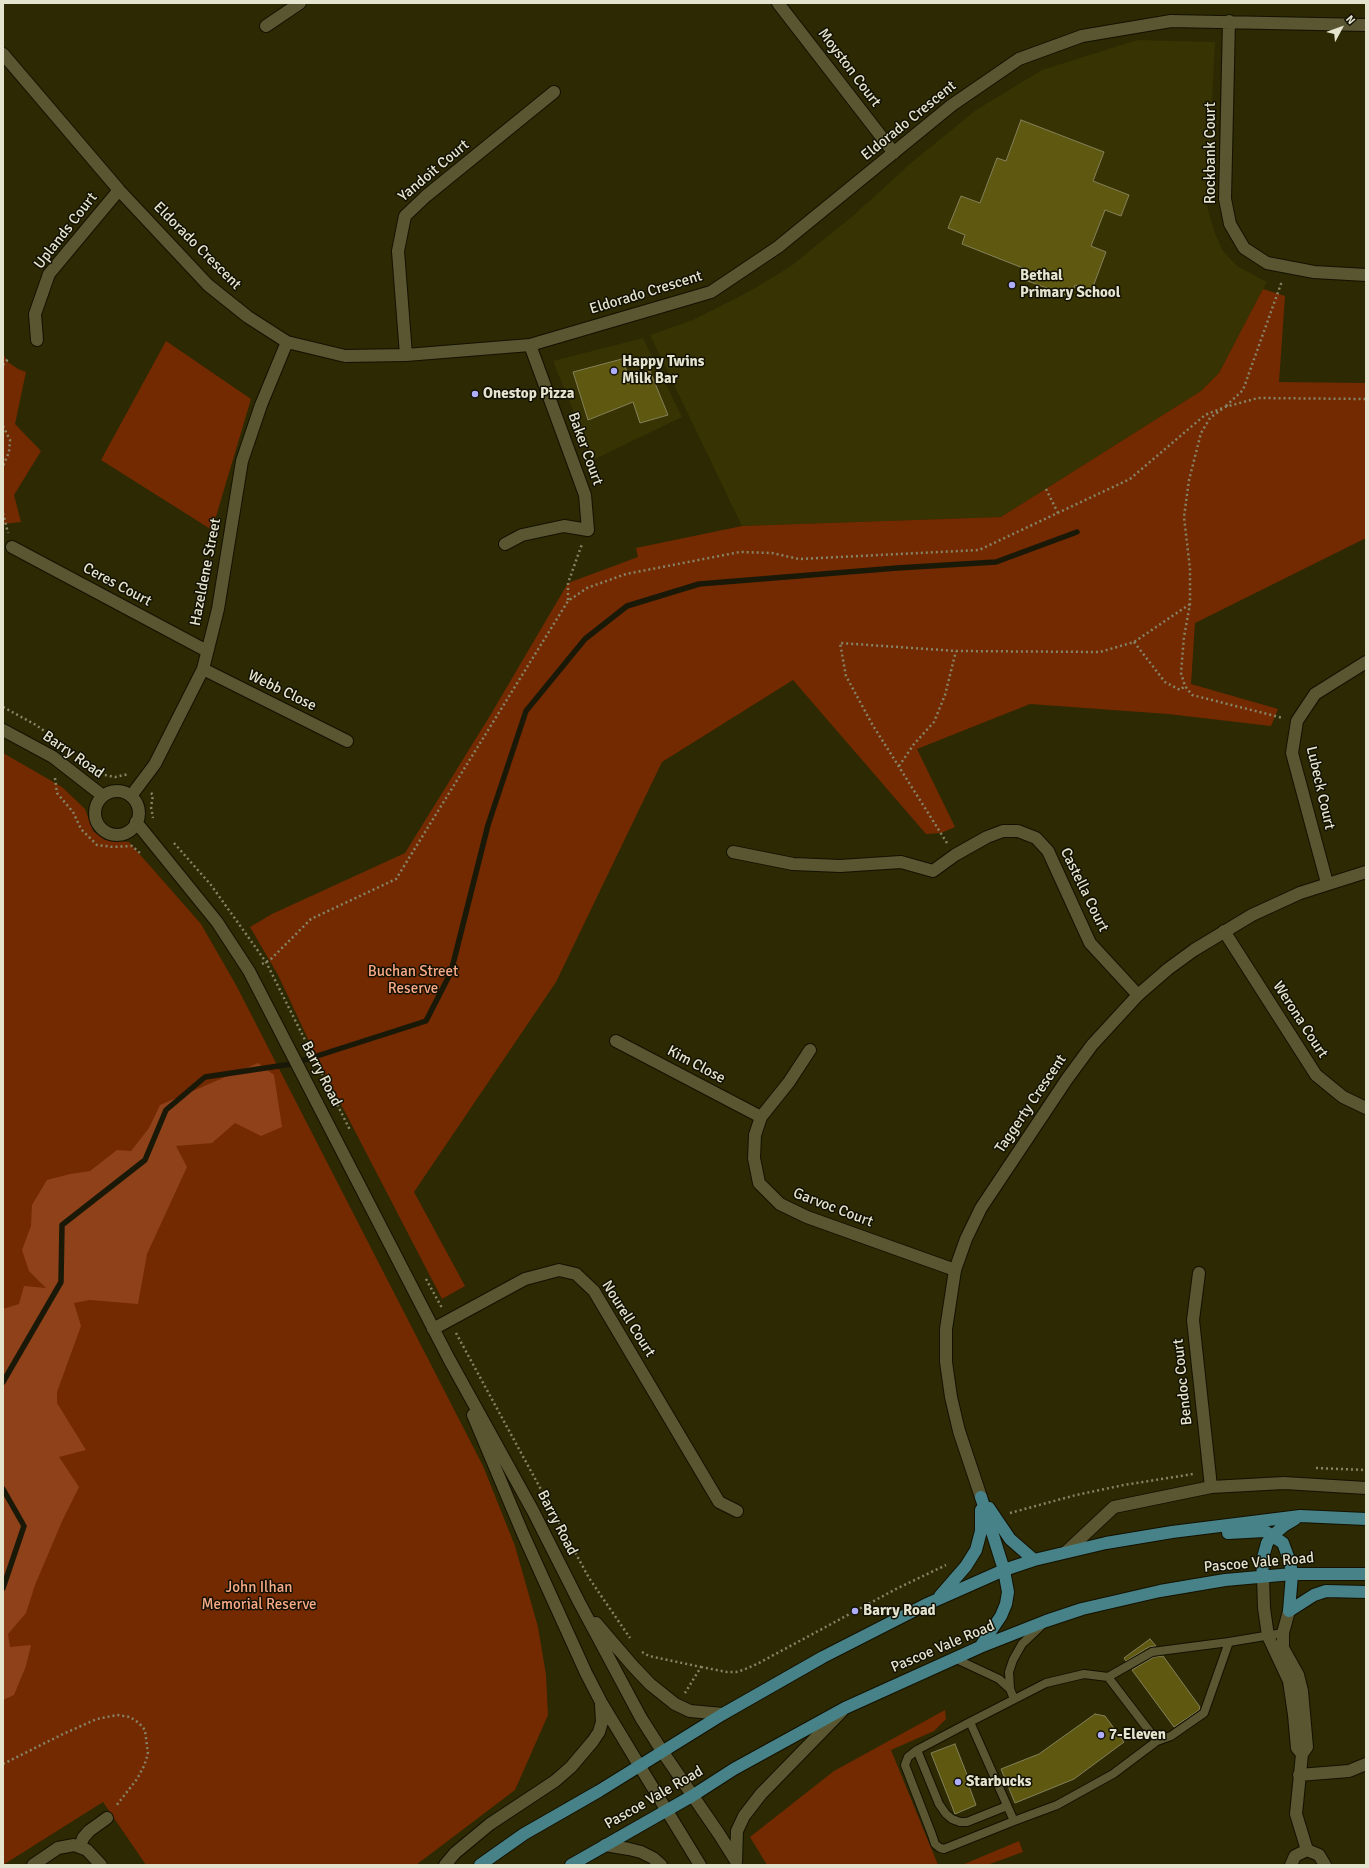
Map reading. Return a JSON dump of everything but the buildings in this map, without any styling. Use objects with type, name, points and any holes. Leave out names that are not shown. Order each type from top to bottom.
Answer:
[{"type":"main road","points":[[981,1497],[1010,1539],[1034,1560]]},
{"type":"main road","points":[[980,1647],[1001,1616],[1006,1604],[1008,1592],[1004,1570],[981,1497]]},
{"type":"main road","points":[[936,1600],[966,1566],[976,1550],[982,1531],[981,1497]]},
{"type":"main road","points":[[1263,1576],[1262,1560],[1267,1543],[1272,1536],[1285,1525],[1300,1516]]},
{"type":"main road","points":[[480,1865],[524,1834],[599,1791],[723,1714],[823,1657],[936,1600],[1004,1570],[1034,1560],[1066,1552],[1106,1543],[1172,1532],[1300,1516],[1366,1519]]},
{"type":"main road","points":[[1172,1532],[1231,1533],[1264,1531],[1283,1543],[1290,1562],[1292,1574],[1289,1611]]},
{"type":"main road","name":"Pascoe Vale Road","points":[[570,1865],[692,1796],[734,1769],[845,1708],[954,1658],[1046,1621],[1082,1609],[1160,1590],[1225,1580],[1292,1574],[1366,1574]]},
{"type":"main road","points":[[1289,1611],[1314,1595],[1326,1591],[1366,1592]]},
{"type":"street","points":[[266,26],[300,3]]},
{"type":"street","name":"Moyston Court","points":[[778,3],[894,153]]},
{"type":"street","name":"Eldorado Crescent","points":[[3,54],[119,190],[208,285],[248,317],[287,342],[345,356],[406,355],[530,345],[711,292],[778,247],[952,105],[1019,59],[1082,36],[1172,21],[1366,25]]},
{"type":"street","name":"Rockbank Court","points":[[1229,21],[1225,198],[1230,224],[1244,248],[1267,263],[1314,272],[1366,275]]},
{"type":"street","name":"Yandoit Court","points":[[406,355],[398,251],[405,216],[426,196],[554,92]]},
{"type":"street","name":"Uplands Court","points":[[37,340],[35,314],[49,274],[119,190]]},
{"type":"street","name":"Hazeldene Street","points":[[131,796],[154,764],[203,669],[218,609],[242,461],[261,405],[287,342]]},
{"type":"street","name":"Baker Court","points":[[530,345],[585,494],[588,530]]},
{"type":"street","points":[[505,544],[522,535],[564,526],[588,530]]},
{"type":"street","name":"Ceres Court","points":[[12,547],[207,651]]},
{"type":"street","name":"Lubeck Court","points":[[1327,883],[1292,753],[1296,721],[1315,694],[1366,662]]},
{"type":"street","name":"Webb Close","points":[[203,669],[347,741]]},
{"type":"street","name":"Barry Road","points":[[3,730],[53,757],[102,796]]},
{"type":"street","points":[[114,791],[126,793],[131,796],[138,808],[136,822],[126,832],[120,835],[106,832],[100,828],[95,815],[98,801],[102,796],[114,791]]},
{"type":"street","name":"Barry Road","points":[[136,822],[217,922],[249,971],[284,1036],[433,1329],[534,1511],[579,1602],[641,1718],[692,1796],[719,1834],[737,1864]]},
{"type":"street","name":"Castella Court","points":[[733,852],[793,864],[840,866],[900,862],[933,871],[955,855],[987,836],[1003,831],[1018,831],[1036,838],[1048,851],[1090,943],[1138,995]]},
{"type":"street","name":"Taggerty Crescent","points":[[981,1497],[959,1431],[946,1362],[946,1330],[955,1270],[966,1238],[981,1208],[1067,1079],[1092,1045],[1138,995],[1168,969],[1224,931],[1274,904],[1327,883],[1366,872]]},
{"type":"street","name":"Werona Court","points":[[1224,931],[1316,1075],[1343,1097],[1366,1108]]},
{"type":"street","name":"Kim Close","points":[[616,1041],[761,1117]]},
{"type":"street","name":"Garvoc Court","points":[[810,1050],[789,1082],[761,1117],[754,1135],[754,1158],[759,1183],[780,1204],[807,1217],[955,1270]]},
{"type":"street","name":"Nourell Court","points":[[433,1329],[524,1279],[559,1270],[576,1274],[594,1291],[719,1502],[737,1511]]},
{"type":"street","name":"Bendoc Court","points":[[1199,1273],[1193,1320],[1211,1488]]},
{"type":"street","name":"Barry Road","points":[[449,1359],[523,1534],[601,1702],[700,1865]]},
{"type":"street","points":[[1066,1552],[1114,1507],[1211,1488],[1284,1483],[1366,1488]]},
{"type":"street","points":[[1263,1576],[1264,1608],[1268,1636],[1289,1681],[1297,1748],[1302,1754]]},
{"type":"street","points":[[579,1602],[632,1666],[650,1684],[675,1704],[690,1711],[723,1714]]},
{"type":"street","points":[[1289,1611],[1283,1633],[1283,1648],[1298,1675],[1302,1691],[1307,1747],[1302,1754],[1296,1814],[1307,1850]]},
{"type":"street","points":[[445,1865],[455,1854],[490,1824],[555,1781],[571,1767],[599,1732],[602,1722],[601,1702]]},
{"type":"street","points":[[737,1864],[737,1831],[744,1816],[761,1794],[845,1708]]},
{"type":"street","points":[[1299,1774],[1332,1774],[1349,1771],[1366,1764]]},
{"type":"street","points":[[80,1846],[83,1838],[89,1831],[108,1818]]},
{"type":"street","points":[[605,1845],[641,1852],[653,1858],[661,1865]]},
{"type":"street","points":[[33,1865],[58,1848],[66,1846],[80,1846],[87,1850],[101,1865]]},
{"type":"street","points":[[1291,1865],[1295,1856],[1307,1850],[1319,1855],[1325,1865]]},
{"type":"lane","points":[[1014,1699],[1010,1689],[1009,1672],[1013,1660],[1022,1644],[1046,1621]]},
{"type":"lane","points":[[1230,1642],[1204,1713],[1171,1736],[1157,1741],[1106,1778],[1057,1805],[944,1849],[935,1844],[905,1766],[908,1757],[917,1750],[1046,1683],[1084,1674],[1108,1677],[1152,1652],[1230,1642],[1283,1633]]},
{"type":"lane","points":[[954,1658],[991,1675],[1010,1689]]},
{"type":"lane","points":[[1108,1677],[1157,1741]]},
{"type":"lane","points":[[970,1722],[1014,1822]]},
{"type":"lane","points":[[917,1750],[939,1804],[946,1814],[952,1819],[960,1822],[967,1822],[1007,1806]]},
{"type":"path","points":[[1287,267],[1243,390],[1225,407],[1210,418],[1201,433],[1189,480],[1184,517],[1190,569],[1190,604],[1184,637],[1181,673],[1184,686],[1192,695],[1296,721]]},
{"type":"path","points":[[3,365],[8,358]]},
{"type":"path","points":[[249,971],[270,960],[311,919],[396,879],[568,601],[587,588],[626,574],[740,552],[772,554],[799,559],[979,550],[1130,479],[1205,415],[1225,407],[1258,398],[1366,399]]},
{"type":"path","points":[[3,426],[10,440],[10,452],[3,466]]},
{"type":"path","points":[[1046,489],[1058,513]]},
{"type":"path","points":[[3,512],[12,547]]},
{"type":"path","points":[[568,601],[568,583],[576,556],[588,530]]},
{"type":"path","points":[[955,855],[872,724],[846,676],[840,643],[956,651],[1100,652],[1134,642],[1190,604]]},
{"type":"path","points":[[1134,642],[1165,682],[1180,690],[1184,686]]},
{"type":"path","points":[[899,766],[914,744],[934,722],[945,695],[956,651]]},
{"type":"path","points":[[3,707],[36,725],[60,742]]},
{"type":"path","points":[[73,812],[81,829],[97,844],[113,847],[132,846],[143,855]]},
{"type":"path","points":[[300,1029],[328,1086]]},
{"type":"path","points":[[589,1578],[632,1641]]},
{"type":"path","points":[[637,1647],[649,1656],[701,1667],[682,1697],[675,1704]]},
{"type":"path","points":[[3,1764],[63,1734],[97,1720],[117,1715],[130,1718],[139,1723],[145,1730],[148,1754],[137,1779],[108,1818]]},
{"type":"shaded area","name":"Bethal Primary School","points":[[1137,40],[1215,42],[1207,205],[1214,231],[1223,251],[1237,266],[1267,282],[1219,373],[1201,391],[1001,517],[742,526],[650,335],[693,320],[752,290],[791,266],[854,215],[911,163],[976,110],[1042,70]]},
{"type":"shaded area","points":[[643,338],[682,417],[593,460],[553,361]]},
{"type":"shaded area","points":[[258,1063],[274,1075],[282,1127],[261,1136],[235,1123],[212,1143],[176,1146],[187,1167],[147,1254],[138,1304],[90,1300],[74,1303],[81,1326],[57,1392],[57,1403],[86,1450],[59,1457],[79,1487],[63,1519],[35,1585],[26,1613],[8,1634],[10,1647],[31,1645],[26,1666],[14,1695],[3,1700],[3,1309],[19,1304],[24,1286],[46,1288],[29,1271],[22,1250],[31,1226],[32,1205],[47,1180],[90,1171],[117,1150],[131,1151],[149,1128],[160,1105]]},
{"type":"green space","name":"Buchan Street Reserve","points":[[1263,289],[1285,296],[1279,382],[1366,383],[1366,538],[1195,623],[1191,684],[1278,709],[1271,726],[1168,714],[1030,704],[917,749],[955,827],[941,833],[926,834],[793,680],[662,762],[556,982],[414,1192],[465,1286],[442,1299],[316,1056],[278,975],[250,927],[272,914],[405,853],[491,714],[568,583],[638,557],[636,548],[742,526],[1001,517],[1201,391],[1219,373]]},
{"type":"green space","points":[[166,341],[251,399],[212,530],[101,460]]},
{"type":"green space","points":[[3,354],[8,362],[18,369],[26,372],[15,424],[41,451],[14,495],[21,522],[3,524]]},
{"type":"green space","name":"John Ilhan Memorial Reserve","points":[[3,753],[62,787],[85,809],[93,831],[105,840],[129,842],[201,924],[236,985],[483,1466],[515,1546],[538,1627],[546,1675],[548,1715],[515,1790],[416,1865],[146,1865],[103,1802],[3,1865]]},
{"type":"green space","points":[[945,1710],[946,1719],[934,1731],[891,1750],[938,1865],[767,1865],[750,1837],[834,1771]]},
{"type":"green space","points":[[1019,1841],[1023,1852],[987,1865],[962,1865]]},
{"type":"waterway","points":[[3,1382],[61,1282],[62,1225],[145,1160],[166,1110],[205,1077],[292,1064],[426,1021],[451,972],[488,825],[526,711],[585,639],[627,606],[699,584],[897,568],[996,562],[1077,532]]},
{"type":"waterway","points":[[3,1489],[24,1526],[3,1588]]},
{"type":"place","name":"Bethal Primary School","points":[[1012,285]]},
{"type":"place","name":"Happy Twins Milk Bar","points":[[614,371]]},
{"type":"place","name":"Onestop Pizza","points":[[475,394]]},
{"type":"place","name":"Barry Road","points":[[855,1611]]},
{"type":"place","name":"7-Eleven","points":[[1101,1735]]},
{"type":"place","name":"Starbucks","points":[[958,1782]]}]
